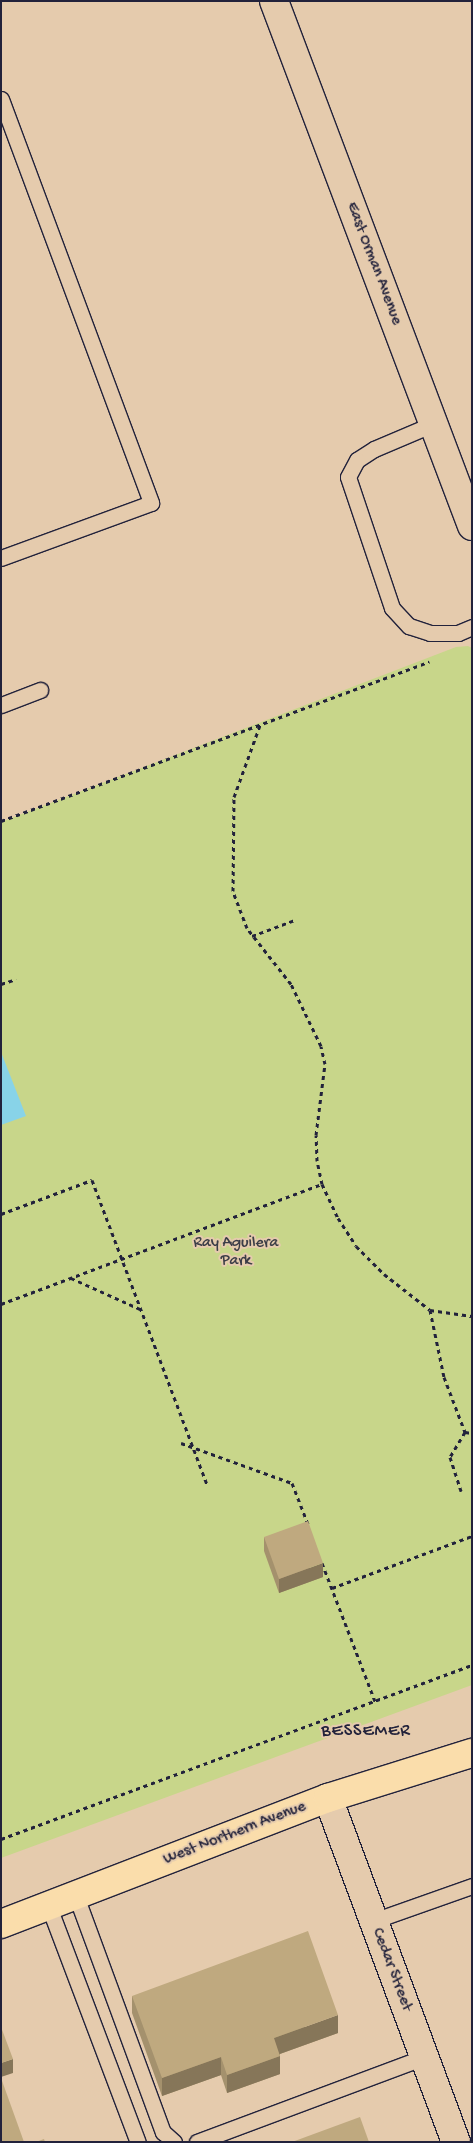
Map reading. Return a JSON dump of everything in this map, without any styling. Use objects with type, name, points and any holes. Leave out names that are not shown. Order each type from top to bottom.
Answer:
[{"type":"main road","name":"West Northern Avenue","points":[[1,1924],[328,1798],[472,1753]]},
{"type":"street","name":"East Orman Avenue","points":[[274,1],[472,526]]},
{"type":"street","name":"Cedar Street","points":[[328,1798],[456,2142]]},
{"type":"lane","points":[[1,100],[151,503],[1,558]]},
{"type":"lane","points":[[433,424],[374,449],[357,460],[348,477],[392,608],[409,626],[430,633],[458,633],[472,627]]},
{"type":"lane","points":[[1,705],[40,690]]},
{"type":"lane","points":[[373,1921],[472,1886]]},
{"type":"lane","points":[[76,1896],[163,2132],[174,2142]]},
{"type":"lane","points":[[49,1907],[138,2142]]},
{"type":"lane","points":[[197,2142],[424,2057]]},
{"type":"path","points":[[1,822],[431,661]]},
{"type":"path","points":[[260,725],[240,773],[232,822],[234,891],[238,911],[252,936],[302,1002],[321,1046],[325,1064],[316,1135],[317,1161],[322,1184],[338,1218],[356,1246],[384,1274],[430,1310],[472,1316]]},
{"type":"path","points":[[252,936],[295,920]]},
{"type":"path","points":[[1,984],[16,979]]},
{"type":"path","points":[[1,1214],[92,1180],[207,1485]]},
{"type":"path","points":[[1,1304],[322,1184]]},
{"type":"path","points":[[71,1278],[141,1310]]},
{"type":"path","points":[[430,1310],[444,1377],[465,1432]]},
{"type":"path","points":[[465,1432],[472,1433]]},
{"type":"path","points":[[461,1491],[450,1457],[465,1432]]},
{"type":"path","points":[[181,1443],[292,1483],[308,1526]]},
{"type":"path","points":[[332,1588],[472,1536]]},
{"type":"path","points":[[318,1553],[375,1701]]},
{"type":"path","points":[[1,1839],[472,1664]]},
{"type":"green space","name":"Ray Aguilera Park","points":[[468,646],[472,648],[472,1685],[1,1858],[1,822],[456,647]]},
{"type":"water","points":[[1,1052],[26,1116],[1,1125]]},
{"type":"building","points":[[308,1521],[323,1563],[279,1579],[264,1537]]},
{"type":"building","points":[[308,1931],[338,2015],[274,2038],[280,2056],[227,2075],[221,2057],[162,2078],[132,1996]]},
{"type":"building","points":[[1,2027],[13,2059],[1,2063]]},
{"type":"building","points":[[1,2078],[24,2142],[1,2142]]},
{"type":"building","points":[[360,2117],[369,2142],[292,2142]]},
{"type":"district","name":"BESSEMER","points":[[366,1732]]}]
